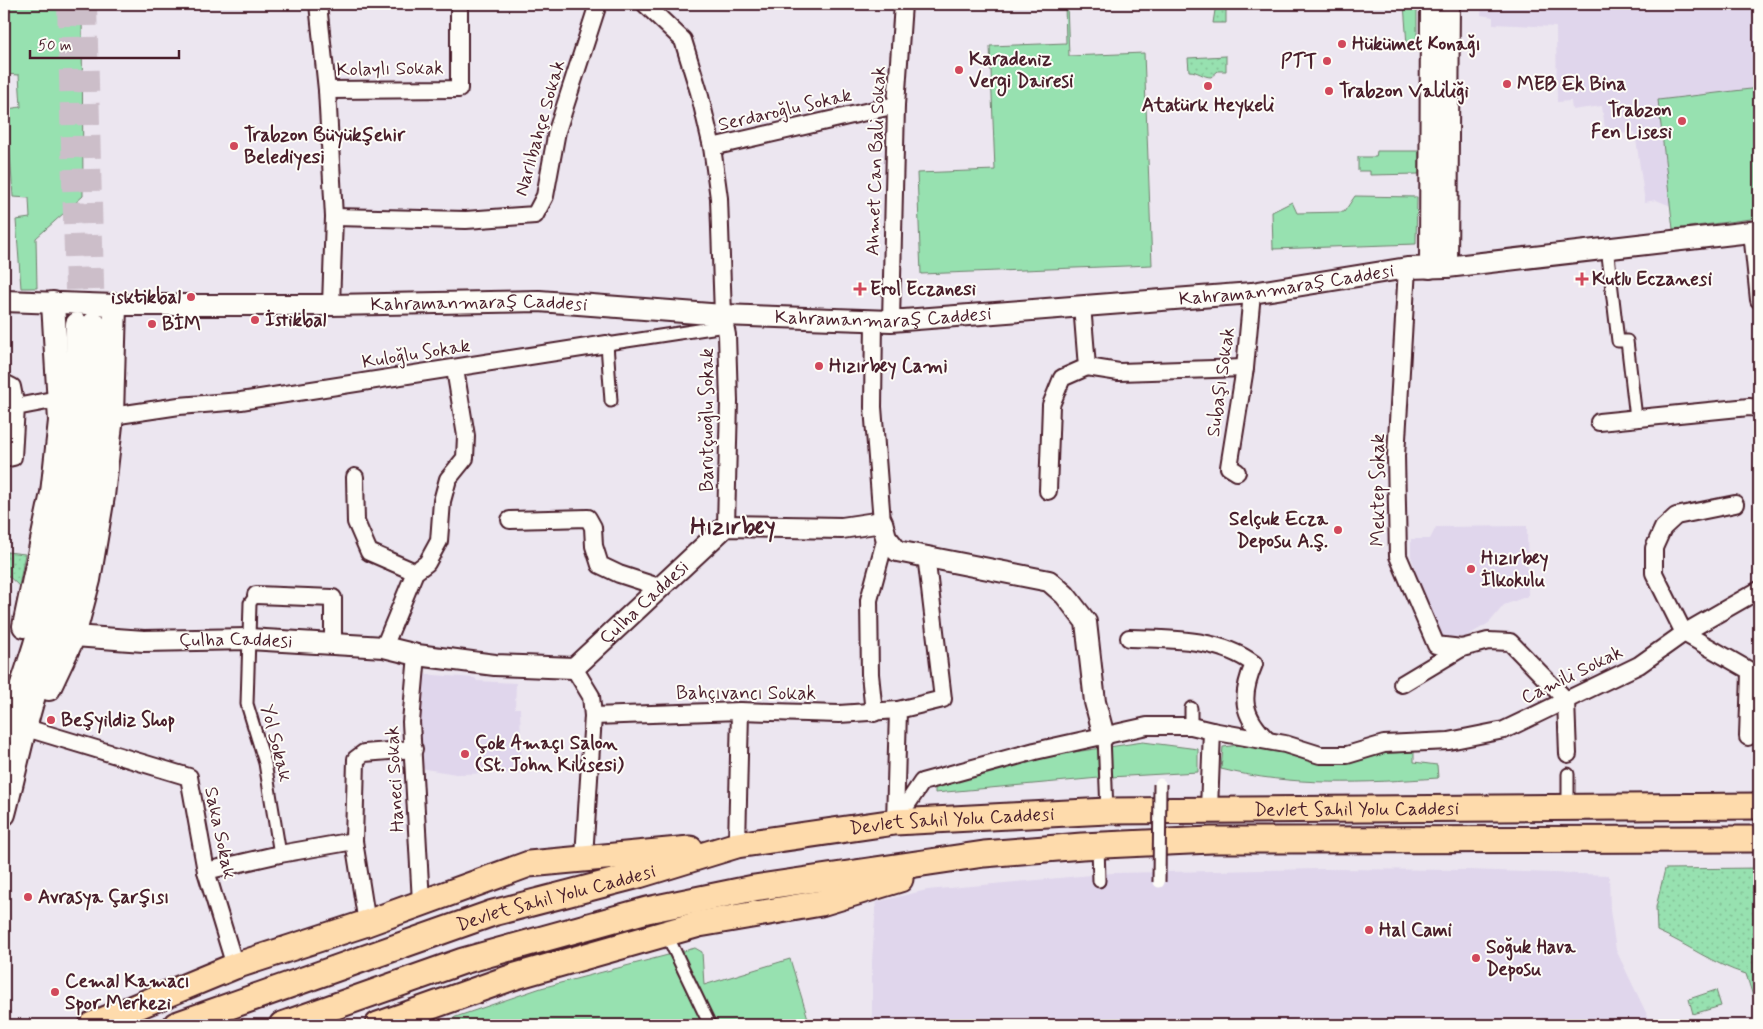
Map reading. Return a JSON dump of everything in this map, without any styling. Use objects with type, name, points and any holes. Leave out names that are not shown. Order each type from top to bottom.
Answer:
[{"type":"main road","points":[[4,710],[35,581],[52,493],[60,421],[53,303]]},
{"type":"main road","points":[[14,776],[74,636],[89,580],[104,496],[112,416],[115,305]]},
{"type":"main road","points":[[4,733],[21,690],[53,579],[68,494],[86,324],[92,419],[85,497],[72,568],[36,690],[4,814]]},
{"type":"main road","name":"Devlet Sahil Yolu Caddesi","points":[[176,1025],[493,913],[639,875],[737,845],[895,822],[1107,811],[1209,809],[1759,806]]},
{"type":"main road","name":"Devlet Sahil Yolu Caddesi","points":[[282,1025],[463,961],[647,910],[754,888],[984,854],[1098,845],[1211,840],[1759,839]]},
{"type":"main road","points":[[92,1025],[235,966],[367,923],[529,864],[584,857],[737,845]]},
{"type":"main road","points":[[378,1025],[516,976],[666,933],[698,924],[821,903],[984,854]]},
{"type":"street","points":[[318,4],[327,90],[334,217],[331,305]]},
{"type":"street","name":"Kolaylı Sokak","points":[[327,90],[459,89],[459,4]]},
{"type":"street","name":"Narlıbahçe Sokak","points":[[334,217],[466,220],[535,215],[545,196],[557,131],[598,4]]},
{"type":"street","name":"Barutçuoğlu Sokak","points":[[645,4],[683,40],[699,92],[712,148],[719,198],[729,401],[726,526]]},
{"type":"street","name":"Ahmet Can Bali Sokak","points":[[874,713],[870,674],[870,600],[884,530],[873,407],[882,320],[903,4]]},
{"type":"street","points":[[1431,4],[1438,268]]},
{"type":"street","points":[[1438,268],[1449,4]]},
{"type":"street","name":"Serdaroğlu Sokak","points":[[712,148],[896,105]]},
{"type":"street","points":[[1756,231],[1759,300]]},
{"type":"street","name":"Kahramanmaraş Caddesi","points":[[4,301],[115,305],[331,305],[539,301],[724,321],[882,320],[1252,293],[1408,268],[1438,268],[1756,231]]},
{"type":"street","points":[[1607,247],[1618,341],[1627,341],[1636,418]]},
{"type":"street","name":"Mektep Sokak","points":[[1408,268],[1396,456],[1398,556],[1436,645],[1462,648],[1488,641],[1510,642],[1566,700]]},
{"type":"street","name":"Subaşı Sokak","points":[[1237,472],[1230,468],[1245,368],[1252,293]]},
{"type":"street","points":[[1082,305],[1087,366]]},
{"type":"street","name":"Kuloğlu Sokak","points":[[112,416],[179,406],[241,402],[455,369],[607,344],[724,321]]},
{"type":"street","points":[[607,344],[612,401]]},
{"type":"street","points":[[1048,491],[1051,405],[1062,378],[1087,366],[1119,372],[1245,368]]},
{"type":"street","points":[[384,647],[415,572],[427,563],[439,540],[442,502],[448,479],[465,458],[466,436],[455,369]]},
{"type":"street","points":[[4,383],[12,387],[16,407],[14,457],[4,459]]},
{"type":"street","points":[[16,407],[58,399]]},
{"type":"street","points":[[1599,422],[1749,407],[1759,408]]},
{"type":"street","points":[[355,477],[356,522],[370,552],[415,572]]},
{"type":"street","points":[[1735,504],[1676,516],[1663,528],[1654,548],[1654,573],[1684,633],[1755,674],[1752,739]]},
{"type":"street","points":[[510,520],[588,518],[593,527],[594,546],[600,565],[618,574],[662,588]]},
{"type":"street","points":[[726,526],[884,530],[897,551],[926,555],[951,562],[1049,581],[1065,595],[1086,622],[1095,702],[1104,736],[1107,811]]},
{"type":"street","name":"Çulha Caddesi","points":[[74,636],[144,641],[248,639],[384,647],[417,654],[495,665],[574,668],[662,588],[726,526]]},
{"type":"street","name":"Bahçıvancı Sokak","points":[[593,716],[740,711],[874,713],[898,710],[943,699],[926,555]]},
{"type":"street","name":"Camili Sokak","points":[[895,822],[922,782],[1035,751],[1147,726],[1191,726],[1267,740],[1320,754],[1347,755],[1384,744],[1425,736],[1450,741],[1504,730],[1639,665],[1684,633],[1759,590]]},
{"type":"street","points":[[256,595],[332,598],[333,644]]},
{"type":"street","name":"Yol Sokak","points":[[256,595],[250,603],[247,704],[265,763],[280,854]]},
{"type":"street","points":[[1128,638],[1170,639],[1204,649],[1241,654],[1254,664],[1246,683],[1246,710],[1251,724],[1267,740]]},
{"type":"street","points":[[1402,684],[1462,648]]},
{"type":"street","name":"Haneci Sokak","points":[[417,654],[412,722],[421,902]]},
{"type":"street","points":[[574,668],[590,696],[593,716],[584,857]]},
{"type":"street","points":[[1566,700],[1568,754]]},
{"type":"street","points":[[1191,708],[1191,726]]},
{"type":"street","points":[[895,822],[898,710]]},
{"type":"street","points":[[737,845],[740,711]]},
{"type":"street","name":"Saka Sokak","points":[[33,730],[189,776],[206,871],[235,966]]},
{"type":"street","points":[[1209,809],[1212,731]]},
{"type":"street","points":[[367,923],[354,841],[356,759],[364,753],[414,749]]},
{"type":"street","points":[[1568,774],[1568,808]]},
{"type":"street","points":[[1159,882],[1160,784]]},
{"type":"street","points":[[206,871],[280,854],[354,841]]},
{"type":"street","points":[[1098,845],[1099,881]]},
{"type":"street","points":[[666,933],[710,1025]]},
{"type":"shaded area","name":"Trabzon Fen Lisesi","points":[[1482,4],[1759,4],[1759,218],[1673,229],[1671,206],[1656,200],[1645,202],[1635,132],[1606,136],[1602,106],[1572,110],[1571,101],[1557,102],[1556,27],[1493,24],[1493,17],[1481,15]]},
{"type":"shaded area","name":"Hızırbey İlkokulu","points":[[1527,526],[1528,596],[1504,605],[1489,623],[1465,637],[1440,637],[1419,583],[1411,556],[1411,539],[1430,539],[1436,527]]},
{"type":"shaded area","points":[[421,674],[475,678],[477,681],[516,683],[515,708],[520,708],[522,773],[456,774],[419,768],[417,716]]},
{"type":"shaded area","points":[[1323,869],[1468,870],[1609,875],[1610,910],[1616,950],[1652,1025],[872,1025],[872,961],[876,902],[927,890],[1113,873]]},
{"type":"green space","points":[[4,4],[82,5],[83,196],[36,238],[37,288],[21,288],[16,220],[30,218],[29,198],[13,197],[7,109],[21,107],[19,75],[4,74]]},
{"type":"green space","points":[[1065,4],[1067,4],[1069,56],[1144,53],[1152,265],[921,274],[917,173],[995,170],[990,46],[1066,43]]},
{"type":"green space","points":[[1216,4],[1226,4],[1226,23],[1213,23]]},
{"type":"green space","points":[[1404,4],[1417,4],[1417,45],[1407,45]]},
{"type":"green space","points":[[1226,56],[1226,71],[1218,71],[1211,77],[1189,71],[1188,58]]},
{"type":"green space","points":[[1759,88],[1759,218],[1673,229],[1658,100]]},
{"type":"green space","points":[[1377,151],[1419,151],[1419,174],[1370,175],[1370,171],[1358,171],[1358,157],[1376,157]]},
{"type":"green space","points":[[1355,196],[1417,197],[1416,244],[1273,249],[1272,212],[1292,202],[1297,213],[1344,212]]},
{"type":"green space","points":[[7,552],[25,554],[19,586],[4,572]]},
{"type":"green space","points":[[1143,742],[1198,749],[1198,772],[1110,777],[935,793],[935,788],[1040,757]]},
{"type":"green space","points":[[1246,744],[1385,751],[1414,747],[1414,762],[1437,765],[1438,778],[1356,782],[1302,781],[1248,775],[1221,769],[1223,747]]},
{"type":"green space","points":[[1759,868],[1759,994],[1753,996],[1746,974],[1712,960],[1657,931],[1656,907],[1665,869]]},
{"type":"green space","points":[[695,948],[702,952],[704,985],[790,959],[810,1025],[432,1025],[541,988]]},
{"type":"green space","points":[[1716,990],[1721,1006],[1693,1014],[1689,999]]},
{"type":"tunnel","points":[[68,4],[77,323]]},
{"type":"tunnel","points":[[86,4],[94,323]]},
{"type":"place","name":"Hükümet Konağı","points":[[1342,44]]},
{"type":"place","name":"PTT","points":[[1327,61]]},
{"type":"place","name":"Karadeniz Vergi Dairesi","points":[[959,70]]},
{"type":"place","name":"MEB Ek Bina","points":[[1507,84]]},
{"type":"place","name":"Atatürk Heykeli","points":[[1208,86]]},
{"type":"place","name":"Trabzon Valiliği","points":[[1329,91]]},
{"type":"place","name":"Trabzon Fen Lisesi","points":[[1682,121]]},
{"type":"place","name":"Trabzon Büyükşehir Belediyesi","points":[[234,146]]},
{"type":"place","name":"Kutlu Eczanesi","points":[[1582,279]]},
{"type":"place","name":"Erol Eczanesi","points":[[860,289]]},
{"type":"place","name":"isktikbal","points":[[191,297]]},
{"type":"place","name":"İstikbal","points":[[255,320]]},
{"type":"place","name":"BİM","points":[[152,324]]},
{"type":"place","name":"Hızırbey Cami","points":[[819,366]]},
{"type":"place","name":"Selçuk Ecza Deposu A.Ş.","points":[[1338,530]]},
{"type":"place","name":"Hızırbey İlkokulu","points":[[1471,569]]},
{"type":"place","name":"Beşyildiz Shop","points":[[51,720]]},
{"type":"place","name":"Çok Amaçı Salon (St. John Kilisesi)","points":[[465,754]]},
{"type":"place","name":"Avrasya Çarşısı","points":[[28,897]]},
{"type":"place","name":"Hal Cami","points":[[1369,930]]},
{"type":"place","name":"Soğuk Hava Deposu","points":[[1476,958]]},
{"type":"place","name":"Cemal Kamacı Spor Merkezi","points":[[55,992]]},
{"type":"district","name":"Hızırbey","points":[[733,527]]}]
